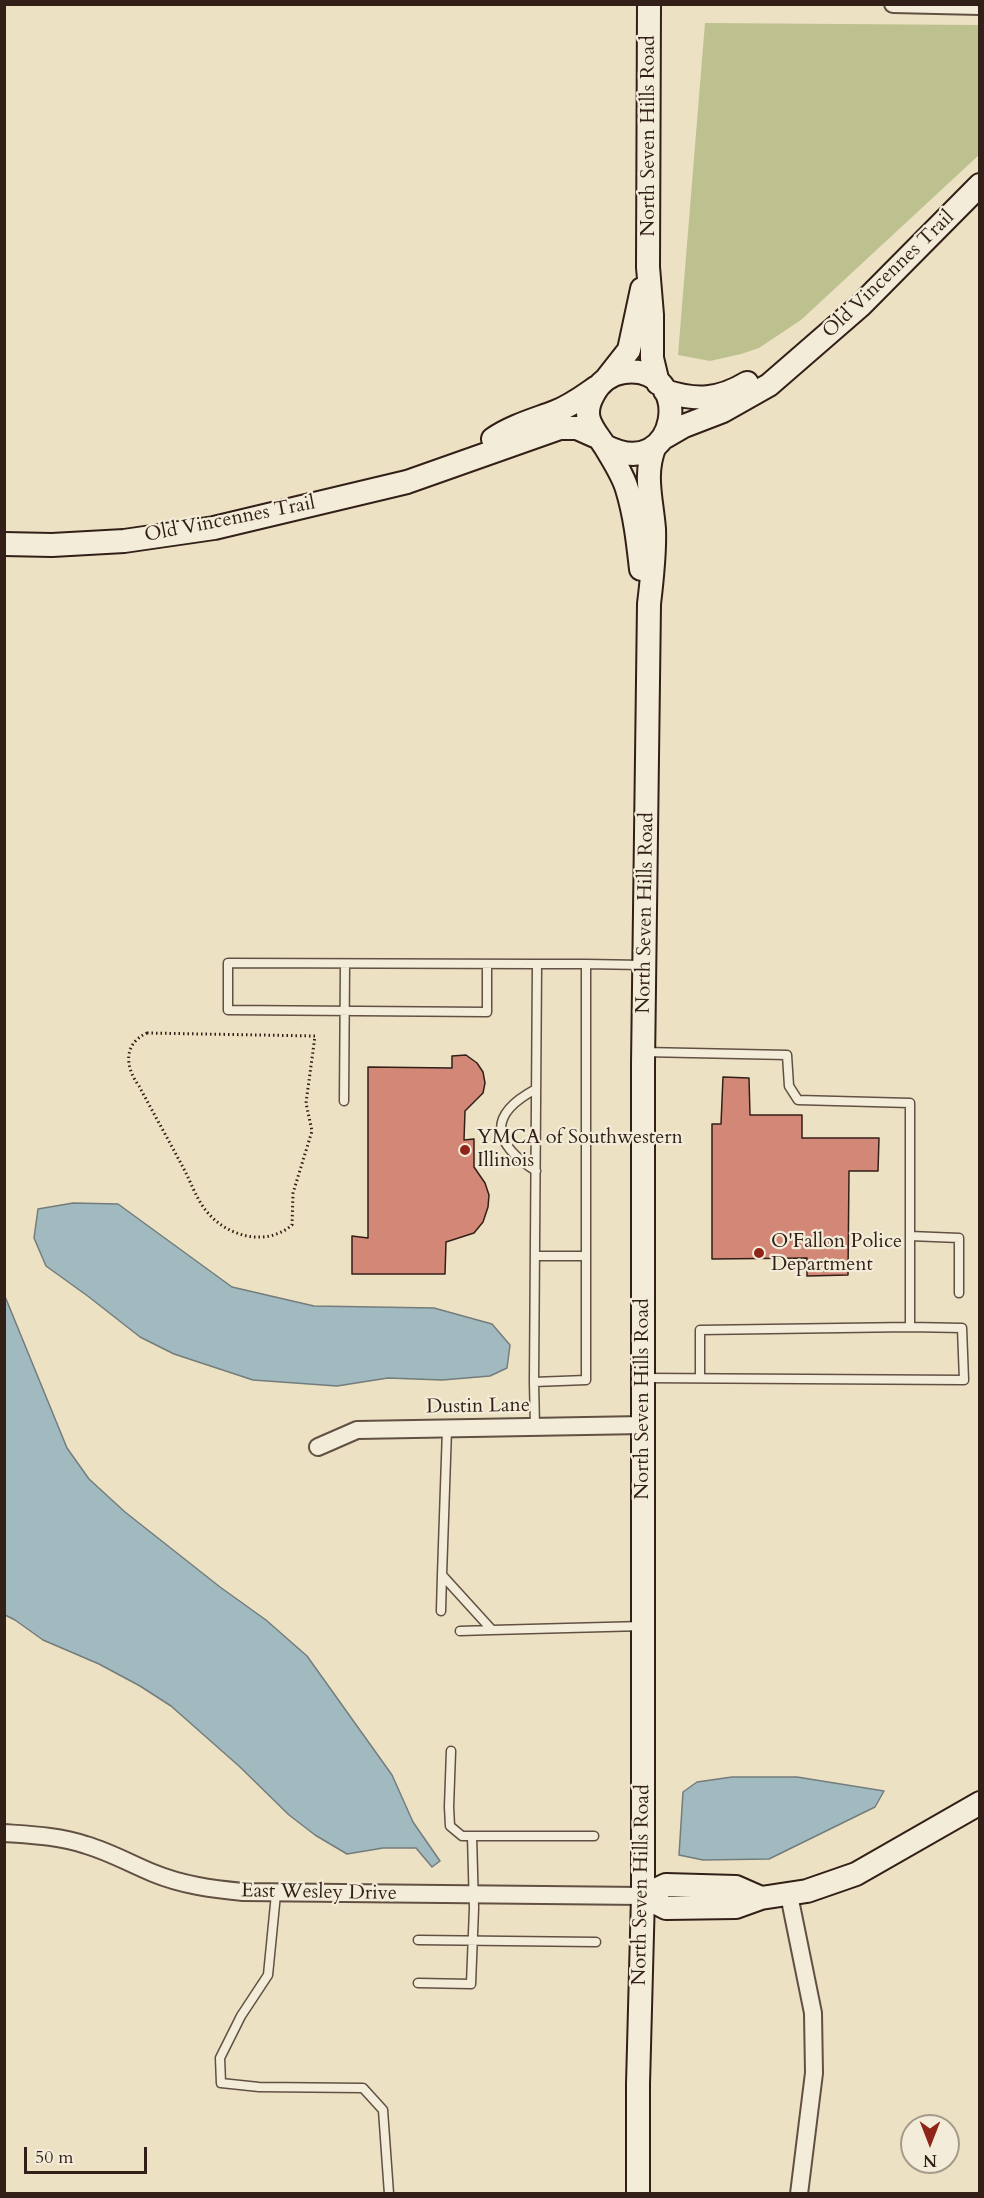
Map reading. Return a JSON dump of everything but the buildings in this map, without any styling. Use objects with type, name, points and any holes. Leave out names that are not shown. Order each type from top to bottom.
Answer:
[{"type":"street","name":"North Seven Hills Road","points":[[649,4],[648,267],[652,315],[652,358],[662,387]]},
{"type":"street","points":[[893,4],[980,6]]},
{"type":"street","name":"Old Vincennes Trail","points":[[660,442],[749,398],[769,385],[860,306],[980,185]]},
{"type":"street","name":"North Seven Hills Road","points":[[602,383],[628,350],[648,267]]},
{"type":"street","name":"Old Vincennes Trail","points":[[662,387],[691,398],[720,395],[740,388],[765,372],[795,361]]},
{"type":"street","points":[[631,371],[643,374],[662,387],[669,399],[672,412],[670,425],[660,442],[644,452],[631,455],[617,453],[600,441],[590,424],[588,411],[591,398],[602,383],[618,373],[631,371]]},
{"type":"street","name":"Old Vincennes Trail","points":[[452,466],[502,433],[578,401],[602,383]]},
{"type":"street","name":"Old Vincennes Trail","points":[[4,544],[52,545],[124,541],[214,528],[407,482],[560,428],[577,428],[600,441]]},
{"type":"street","name":"North Seven Hills Road","points":[[600,441],[627,486],[649,604]]},
{"type":"street","name":"North Seven Hills Road","points":[[638,2193],[638,2084],[643,1896],[644,1052],[649,604],[654,566],[654,528],[648,485],[650,458],[660,442]]},
{"type":"street","name":"Dustin Lane","points":[[318,1448],[357,1430],[643,1425]]},
{"type":"street","name":"East Wesley Drive","points":[[4,1833],[57,1838],[84,1844],[110,1852],[155,1874],[208,1889],[276,1894],[643,1896],[666,1908],[736,1907],[761,1898],[807,1891],[856,1874],[980,1803]]},
{"type":"street","points":[[789,1895],[813,2013],[814,2073],[799,2193]]},
{"type":"lane","points":[[487,964],[487,1012],[228,1010],[228,963],[586,964],[646,965]]},
{"type":"lane","points":[[344,1101],[345,964]]},
{"type":"lane","points":[[535,1427],[537,964]]},
{"type":"lane","points":[[534,1382],[586,1380],[586,964]]},
{"type":"lane","points":[[644,1052],[787,1055],[789,1086],[798,1100],[910,1103],[910,1327]]},
{"type":"lane","points":[[536,1089],[520,1097],[508,1108],[501,1126],[506,1146],[518,1160],[536,1171]]},
{"type":"lane","points":[[910,1236],[959,1238],[959,1293]]},
{"type":"lane","points":[[535,1257],[586,1256]]},
{"type":"lane","points":[[643,1378],[964,1380],[962,1328],[700,1330],[700,1378]]},
{"type":"lane","points":[[441,1611],[447,1429]]},
{"type":"lane","points":[[442,1575],[492,1630]]},
{"type":"lane","points":[[460,1631],[643,1626]]},
{"type":"lane","points":[[451,1751],[450,1826],[462,1836],[594,1836]]},
{"type":"lane","points":[[418,1983],[471,1984],[472,1836]]},
{"type":"lane","points":[[276,1894],[268,1975],[241,2016],[220,2058],[221,2083],[259,2087],[363,2088],[383,2110],[388,2193]]},
{"type":"lane","points":[[418,1940],[596,1942]]},
{"type":"path","points":[[147,1033],[315,1036],[306,1103],[312,1131],[293,1194],[292,1225],[284,1232],[270,1237],[255,1239],[240,1234],[222,1225],[205,1209],[132,1076],[129,1051],[137,1037],[147,1033]]},
{"type":"green space","points":[[705,23],[980,25],[979,155],[801,320],[759,348],[710,361],[678,355]]},
{"type":"water","points":[[73,1203],[118,1204],[232,1287],[314,1306],[434,1308],[492,1324],[510,1345],[507,1368],[490,1376],[442,1380],[388,1378],[337,1386],[253,1380],[174,1354],[140,1337],[46,1266],[34,1238],[38,1209]]},
{"type":"water","points":[[4,1294],[67,1448],[89,1479],[125,1512],[266,1620],[307,1656],[392,1775],[413,1822],[440,1861],[432,1867],[416,1848],[383,1848],[347,1854],[315,1835],[289,1815],[240,1767],[171,1706],[99,1664],[43,1640],[5,1615]]},
{"type":"water","points":[[732,1777],[797,1777],[884,1791],[875,1807],[769,1859],[703,1860],[679,1855],[683,1792],[697,1782]]},
{"type":"place","name":"YMCA of Southwestern Illinois","points":[[465,1150]]},
{"type":"place","name":"O'Fallon Police Department","points":[[759,1253]]}]
